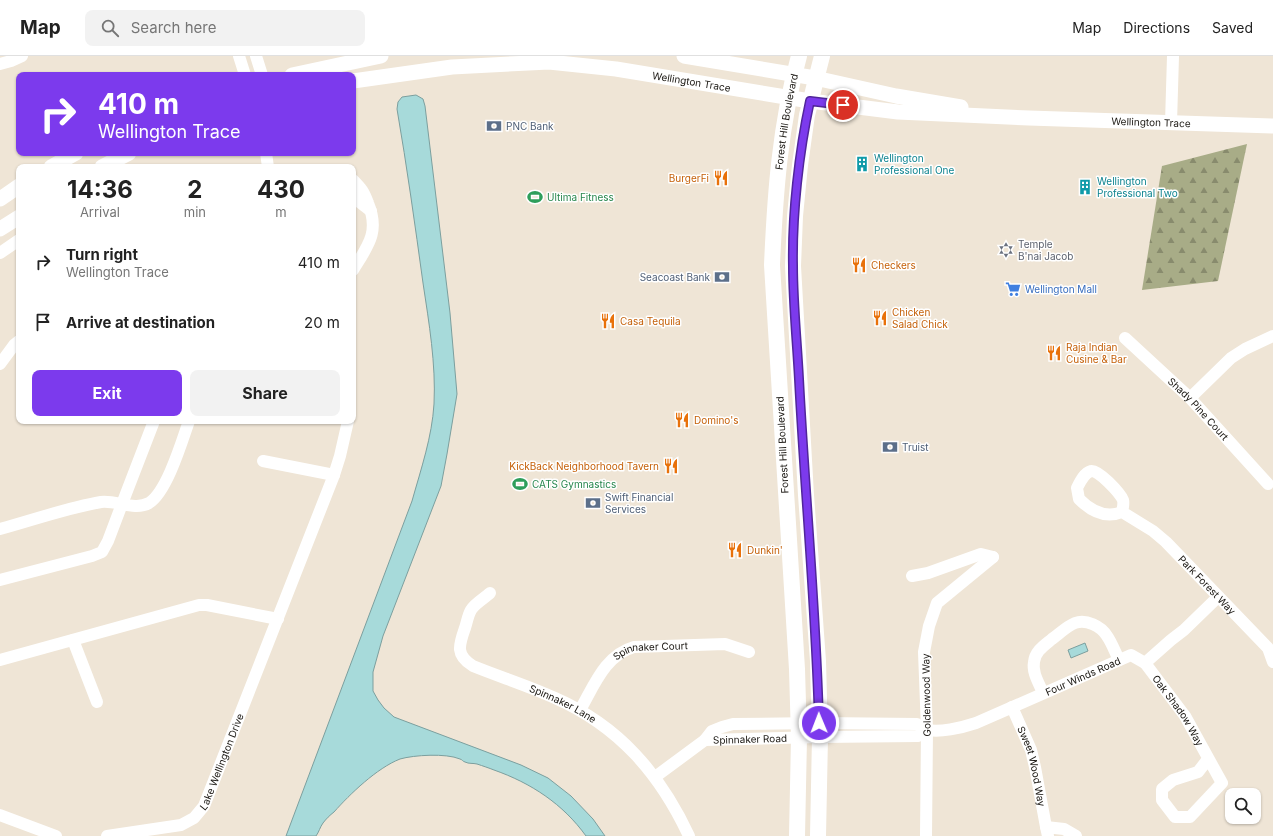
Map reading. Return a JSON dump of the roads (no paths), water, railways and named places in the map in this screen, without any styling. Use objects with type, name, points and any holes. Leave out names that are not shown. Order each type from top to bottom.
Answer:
[{"type":"main road","name":"Forest Hill Boulevard","points":[[797,836],[799,731],[797,669],[772,265],[774,215],[779,165],[789,97],[799,56]]},
{"type":"main road","name":"Forest Hill Boulevard","points":[[818,836],[820,730],[818,661],[806,495],[793,266],[795,216],[800,165],[810,101],[822,56]]},
{"type":"street","points":[[0,64],[12,61],[22,56]]},
{"type":"street","points":[[240,56],[244,72]]},
{"type":"street","points":[[256,56],[261,72]]},
{"type":"street","points":[[306,72],[381,56]]},
{"type":"street","name":"Wellington Trace","points":[[684,56],[794,74],[896,96],[1029,118]]},
{"type":"street","points":[[1171,123],[1173,56]]},
{"type":"street","name":"Wellington Trace","points":[[356,81],[452,67],[554,59],[810,101],[898,112],[1273,126]]},
{"type":"street","points":[[56,164],[70,156]]},
{"type":"street","points":[[108,164],[123,156]]},
{"type":"street","points":[[356,183],[362,189],[372,212],[374,227],[371,242],[356,265]]},
{"type":"street","points":[[0,199],[16,188]]},
{"type":"street","points":[[356,199],[372,212]]},
{"type":"street","points":[[0,229],[16,219]]},
{"type":"street","points":[[0,253],[16,242]]},
{"type":"street","points":[[1190,398],[1231,358],[1245,349],[1273,336]]},
{"type":"street","name":"Shady Pine Court","points":[[1125,338],[1190,398],[1268,484]]},
{"type":"street","points":[[0,364],[16,343]]},
{"type":"street","points":[[0,580],[102,552],[108,541],[153,424]]},
{"type":"street","points":[[0,530],[72,509],[103,502],[140,506],[150,503],[166,482],[188,424]]},
{"type":"street","name":"Lake Wellington Drive","points":[[107,836],[173,827],[188,822],[200,813],[210,793],[334,475],[347,424]]},
{"type":"street","points":[[263,461],[334,475]]},
{"type":"street","name":"Park Forest Way","points":[[1126,515],[1162,539],[1268,648],[1273,662]]},
{"type":"street","name":"Goldenwood Way","points":[[912,576],[928,573],[981,554],[993,557],[937,603],[929,626],[924,652],[926,836]]},
{"type":"street","name":"Spinnaker Lane","points":[[490,593],[472,609],[459,643],[462,657],[466,662],[555,698],[580,710],[624,742],[655,777],[678,812],[689,836]]},
{"type":"street","points":[[1145,663],[1184,630],[1218,597]]},
{"type":"street","points":[[0,660],[199,605],[207,605],[278,619]]},
{"type":"street","points":[[1043,693],[1033,667],[1037,653],[1075,623],[1089,623],[1107,635],[1119,660]]},
{"type":"street","points":[[73,640],[97,702]]},
{"type":"street","name":"Spinnaker Court","points":[[580,710],[609,662],[620,652],[627,649],[725,644],[749,652]]},
{"type":"street","name":"Four Winds Road","points":[[820,730],[917,724],[926,730],[946,730],[962,727],[976,723],[1131,655],[1145,663]]},
{"type":"street","name":"Oak Shadow Way","points":[[1145,663],[1185,716],[1222,783],[1190,817],[1175,817],[1162,800],[1162,789],[1173,780],[1198,772],[1208,759]]},
{"type":"street","name":"Sweet Wood Way","points":[[1012,707],[1032,756],[1047,831],[1064,828],[1076,836]]},
{"type":"street","name":"Spinnaker Road","points":[[655,777],[705,740],[712,731],[722,727],[733,724],[799,731],[820,730]]},
{"type":"street","points":[[0,815],[56,836]]},
{"type":"water","points":[[416,95],[423,99],[425,106],[450,313],[457,394],[441,486],[383,636],[373,672],[373,691],[384,708],[394,717],[521,765],[548,778],[571,796],[593,819],[605,836],[586,836],[557,804],[521,781],[490,768],[477,764],[466,763],[461,759],[454,757],[430,755],[413,756],[400,759],[373,775],[328,817],[316,836],[286,836],[412,501],[426,453],[431,429],[434,404],[432,344],[397,109],[398,102],[402,97]]},
{"type":"water","points":[[1085,643],[1088,651],[1071,658],[1068,650]]},
{"type":"place","name":"PNC Bank","points":[[494,126]]},
{"type":"place","name":"Wellington Professional One","points":[[862,164]]},
{"type":"place","name":"BurgerFi","points":[[721,178]]},
{"type":"place","name":"Wellington Professional Two","points":[[1085,187]]},
{"type":"place","name":"Ultima Fitness","points":[[535,197]]},
{"type":"place","name":"Temple B'nai Jacob","points":[[1006,250]]},
{"type":"place","name":"Checkers","points":[[859,265]]},
{"type":"place","name":"Seacoast Bank","points":[[722,277]]},
{"type":"place","name":"Wellington Mall","points":[[1013,289]]},
{"type":"place","name":"Chicken Salad Chick","points":[[880,318]]},
{"type":"place","name":"Casa Tequila","points":[[608,321]]},
{"type":"place","name":"Raja Indian Cusine & Bar","points":[[1054,353]]},
{"type":"place","name":"Domino's","points":[[682,420]]},
{"type":"place","name":"Truist","points":[[890,447]]},
{"type":"place","name":"KickBack Neighborhood Tavern","points":[[671,466]]},
{"type":"place","name":"CATS Gymnastics","points":[[520,484]]},
{"type":"place","name":"Swift Financial Services","points":[[593,503]]},
{"type":"place","name":"Dunkin'","points":[[735,550]]}]
